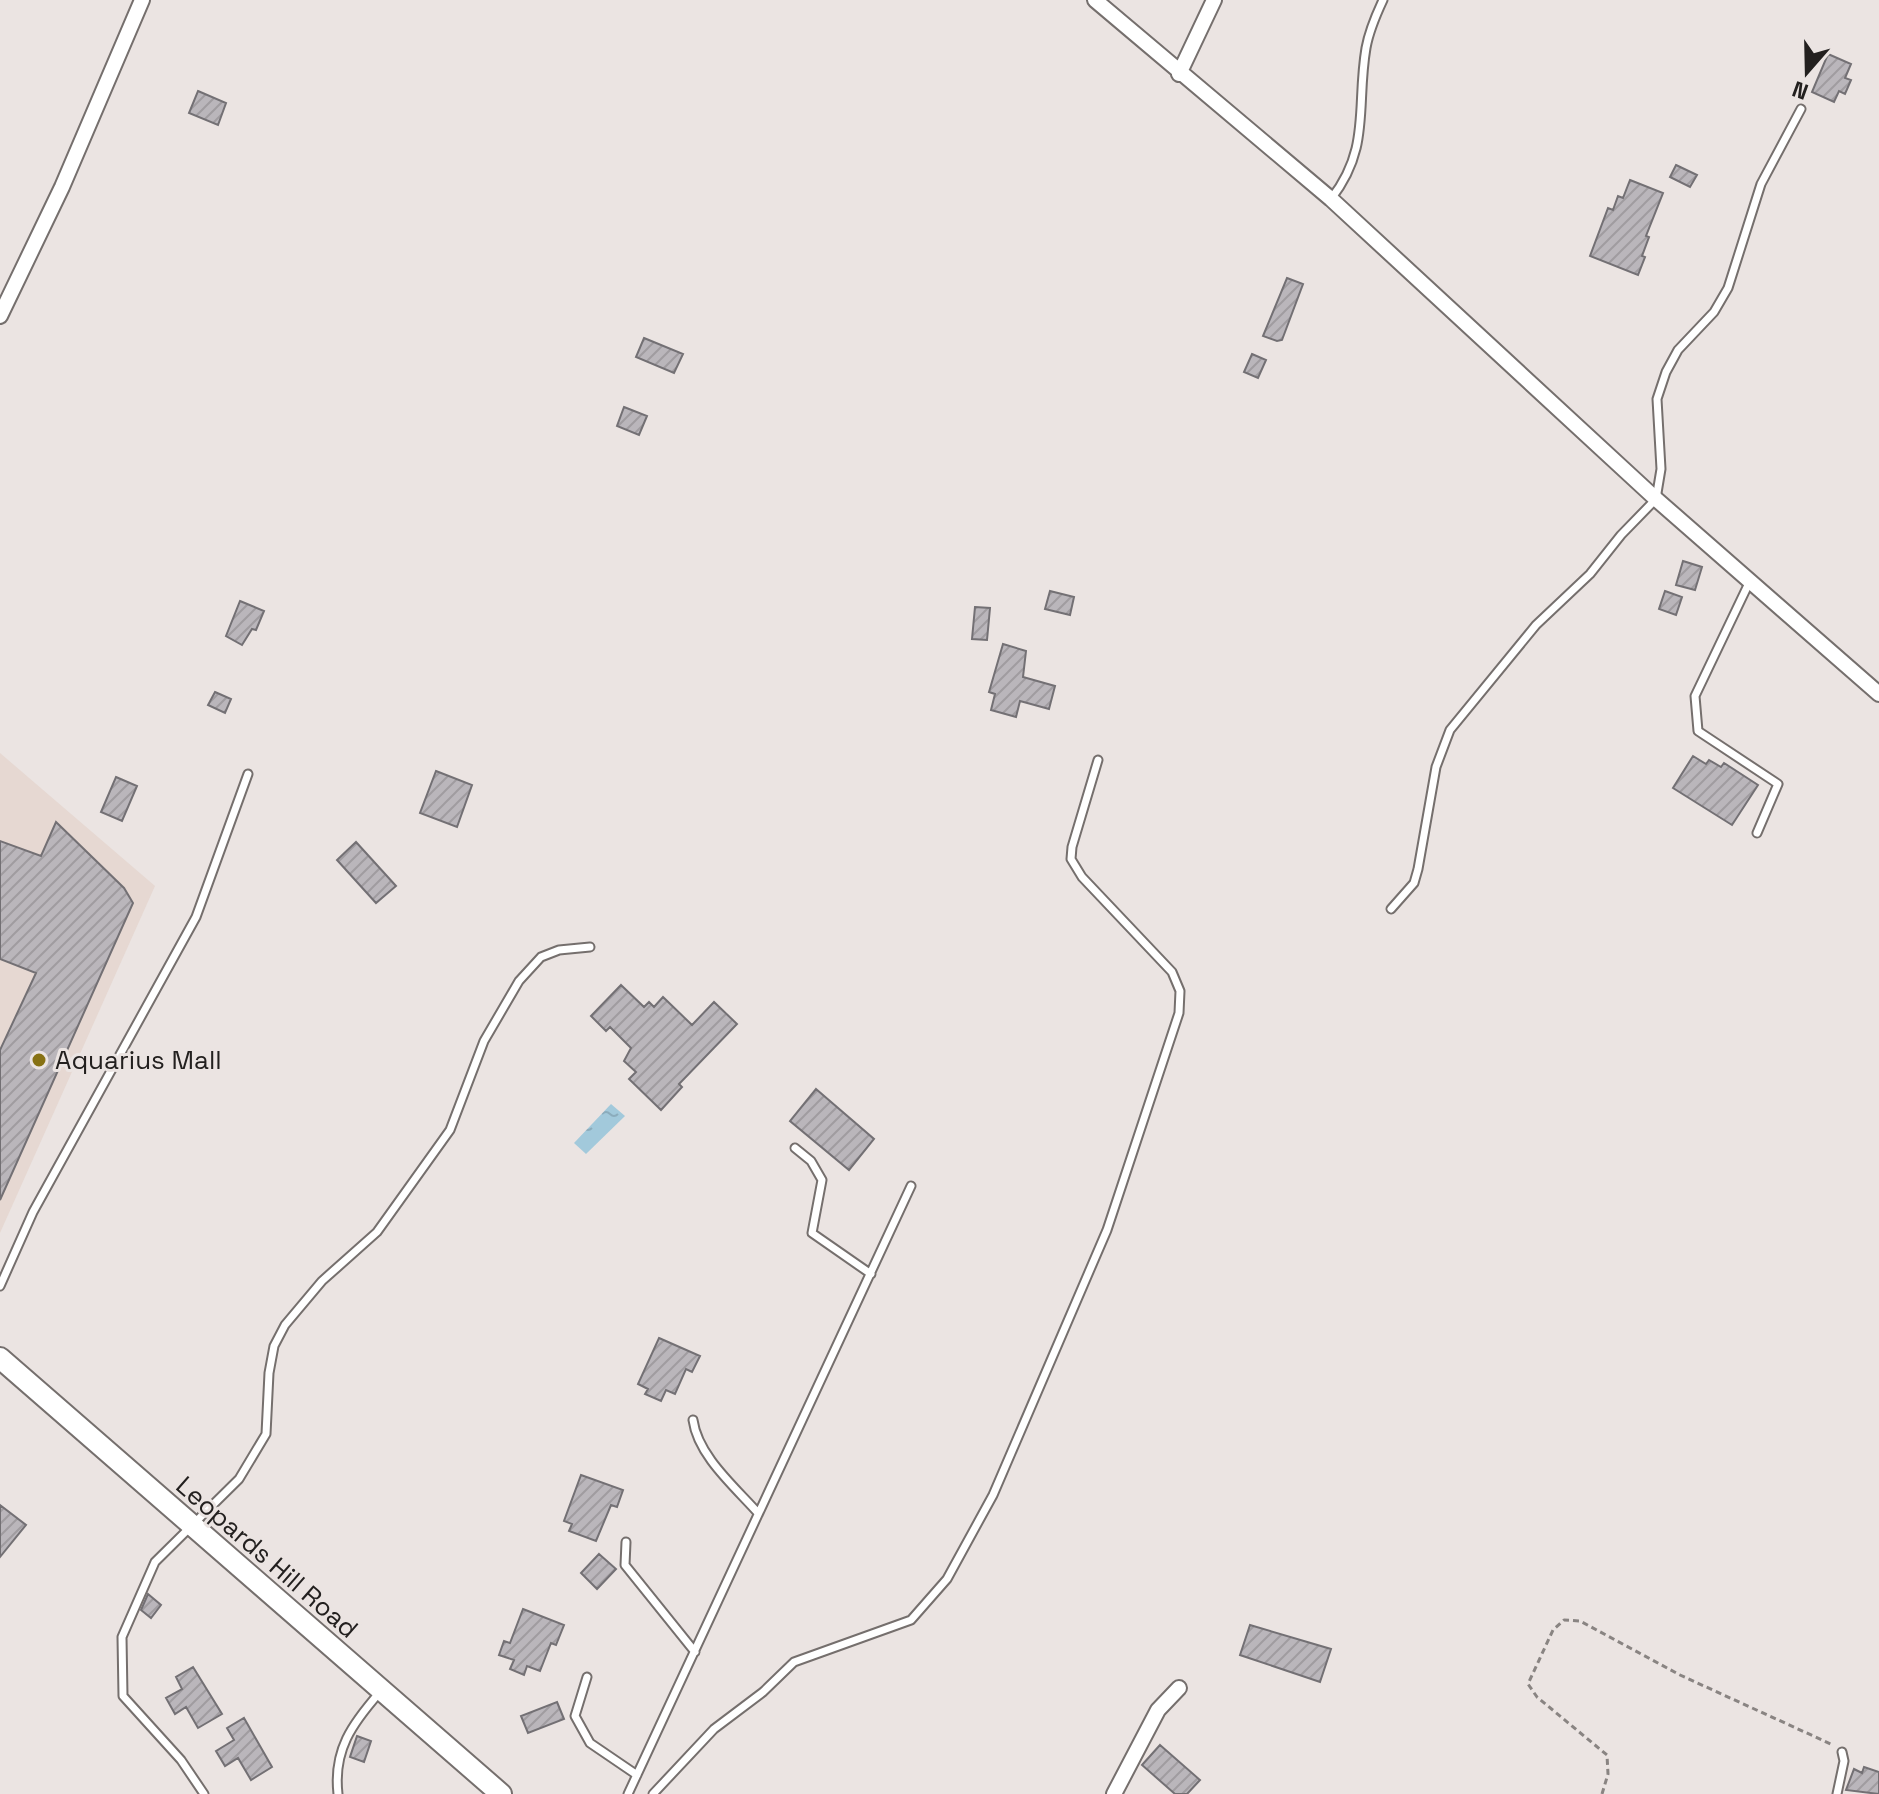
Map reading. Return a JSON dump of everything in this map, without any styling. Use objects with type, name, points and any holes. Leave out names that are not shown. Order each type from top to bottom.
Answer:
[{"type":"main road","name":"Leopards Hill Road","points":[[0,1358],[501,1794]]},
{"type":"street","points":[[0,316],[62,187],[142,0]]},
{"type":"street","points":[[1095,0],[1179,74],[1331,199],[1656,499],[1879,694]]},
{"type":"street","points":[[1179,74],[1214,0]]},
{"type":"street","points":[[1114,1794],[1158,1710],[1179,1688]]},
{"type":"lane","points":[[1331,199],[1354,164],[1362,131],[1366,46],[1383,0]]},
{"type":"lane","points":[[1391,909],[1414,883],[1436,767],[1450,730],[1536,625],[1590,574],[1621,535],[1656,499],[1661,469],[1657,399],[1666,372],[1678,350],[1714,312],[1728,288],[1756,196],[1801,109]]},
{"type":"lane","points":[[1749,583],[1695,696],[1698,731],[1778,784],[1757,833]]},
{"type":"lane","points":[[653,1794],[714,1729],[763,1692],[794,1662],[911,1620],[936,1594],[969,1544],[993,1495],[1054,1348],[1085,1286],[1159,1079],[1181,1000],[1172,972],[1082,877],[1071,859],[1098,760]]},
{"type":"lane","points":[[0,1286],[33,1212],[196,917],[248,774]]},
{"type":"lane","points":[[204,1794],[181,1760],[123,1696],[122,1637],[155,1562],[239,1479],[266,1434],[269,1373],[274,1346],[285,1325],[322,1281],[377,1232],[450,1130],[484,1041],[519,981],[541,957],[559,950],[590,947]]},
{"type":"lane","points":[[795,1148],[811,1161],[822,1180],[812,1233],[871,1274]]},
{"type":"lane","points":[[628,1794],[911,1186]]},
{"type":"lane","points":[[693,1420],[695,1434],[707,1454],[758,1513]]},
{"type":"lane","points":[[626,1542],[625,1565],[695,1652]]},
{"type":"lane","points":[[587,1677],[576,1704],[575,1716],[590,1743],[637,1775]]},
{"type":"lane","points":[[338,1794],[335,1768],[356,1719],[382,1690]]},
{"type":"lane","points":[[1837,1794],[1844,1761],[1842,1752]]},
{"type":"path","points":[[1602,1794],[1608,1774],[1607,1755],[1537,1697],[1528,1684],[1553,1630],[1564,1620],[1580,1621],[1680,1675],[1842,1752]]},
{"type":"shaded area","name":"Aquarius Mall","points":[[0,753],[155,886],[0,1233]]},
{"type":"water","points":[[611,1104],[625,1116],[586,1154],[574,1143]]},
{"type":"building","points":[[1828,54],[1851,64],[1845,78],[1851,80],[1845,94],[1839,91],[1834,102],[1812,92]]},
{"type":"building","points":[[198,91],[226,103],[218,125],[189,113]]},
{"type":"building","points":[[1676,165],[1697,175],[1690,187],[1670,177]]},
{"type":"building","points":[[1630,180],[1663,193],[1646,236],[1649,237],[1642,256],[1645,257],[1638,275],[1590,256],[1608,208],[1613,210],[1618,196],[1623,198]]},
{"type":"building","points":[[1287,278],[1303,284],[1282,340],[1277,341],[1263,336]]},
{"type":"building","points":[[644,338],[683,354],[674,373],[636,357]]},
{"type":"building","points":[[1252,354],[1266,360],[1258,378],[1244,372]]},
{"type":"building","points":[[624,407],[647,416],[639,435],[617,426]]},
{"type":"building","points":[[1683,561],[1702,567],[1695,590],[1676,585]]},
{"type":"building","points":[[1050,591],[1074,597],[1070,615],[1045,609]]},
{"type":"building","points":[[1665,591],[1682,597],[1676,615],[1659,609]]},
{"type":"building","points":[[240,601],[264,611],[256,630],[252,629],[242,645],[226,636]]},
{"type":"building","points":[[975,607],[990,608],[987,640],[972,639]]},
{"type":"building","points":[[1003,644],[1026,651],[1023,677],[1055,686],[1049,709],[1020,701],[1016,717],[991,710],[995,694],[989,692]]},
{"type":"building","points":[[215,692],[231,699],[225,713],[208,705]]},
{"type":"building","points":[[1693,756],[1706,764],[1709,760],[1721,767],[1724,763],[1758,785],[1732,825],[1673,788]]},
{"type":"building","points":[[436,771],[472,785],[457,827],[420,813]]},
{"type":"building","points":[[116,777],[137,786],[122,821],[101,812]]},
{"type":"building","name":"Aquarius Mall","points":[[56,822],[124,888],[133,903],[0,1200],[0,1050],[36,973],[0,959],[0,841],[41,856]]},
{"type":"building","points":[[356,842],[396,886],[376,903],[337,860]]},
{"type":"building","points":[[621,985],[644,1007],[649,1002],[654,1007],[663,997],[692,1025],[714,1002],[737,1024],[679,1084],[682,1087],[661,1110],[629,1079],[636,1072],[624,1061],[631,1048],[610,1027],[606,1031],[591,1016]]},
{"type":"building","points":[[816,1089],[874,1139],[849,1170],[790,1121]]},
{"type":"building","points":[[659,1338],[700,1356],[692,1372],[686,1369],[675,1394],[666,1390],[661,1401],[645,1394],[648,1389],[638,1384]]},
{"type":"building","points":[[581,1475],[623,1490],[617,1507],[611,1505],[596,1541],[569,1531],[572,1524],[564,1521]]},
{"type":"building","points":[[0,1505],[26,1525],[0,1557]]},
{"type":"building","points":[[599,1554],[616,1569],[597,1589],[581,1573]]},
{"type":"building","points":[[148,1594],[161,1605],[151,1618],[141,1610]]},
{"type":"building","points":[[523,1609],[564,1625],[556,1645],[551,1643],[540,1671],[527,1666],[524,1675],[510,1669],[514,1660],[499,1655],[504,1641],[510,1643]]},
{"type":"building","points":[[1250,1625],[1331,1649],[1320,1682],[1240,1655]]},
{"type":"building","points":[[193,1667],[222,1714],[198,1728],[186,1707],[175,1714],[166,1698],[182,1689],[176,1677]]},
{"type":"building","points":[[557,1702],[564,1719],[528,1733],[521,1716]]},
{"type":"building","points":[[244,1718],[272,1767],[251,1780],[238,1758],[225,1766],[216,1751],[234,1740],[227,1728]]},
{"type":"building","points":[[357,1736],[371,1741],[364,1762],[350,1757]]},
{"type":"building","points":[[1160,1745],[1200,1780],[1187,1794],[1175,1794],[1142,1765]]},
{"type":"building","points":[[1864,1767],[1879,1772],[1879,1794],[1846,1790],[1854,1769],[1862,1773]]},
{"type":"place","name":"Aquarius Mall","points":[[39,1060]]}]
